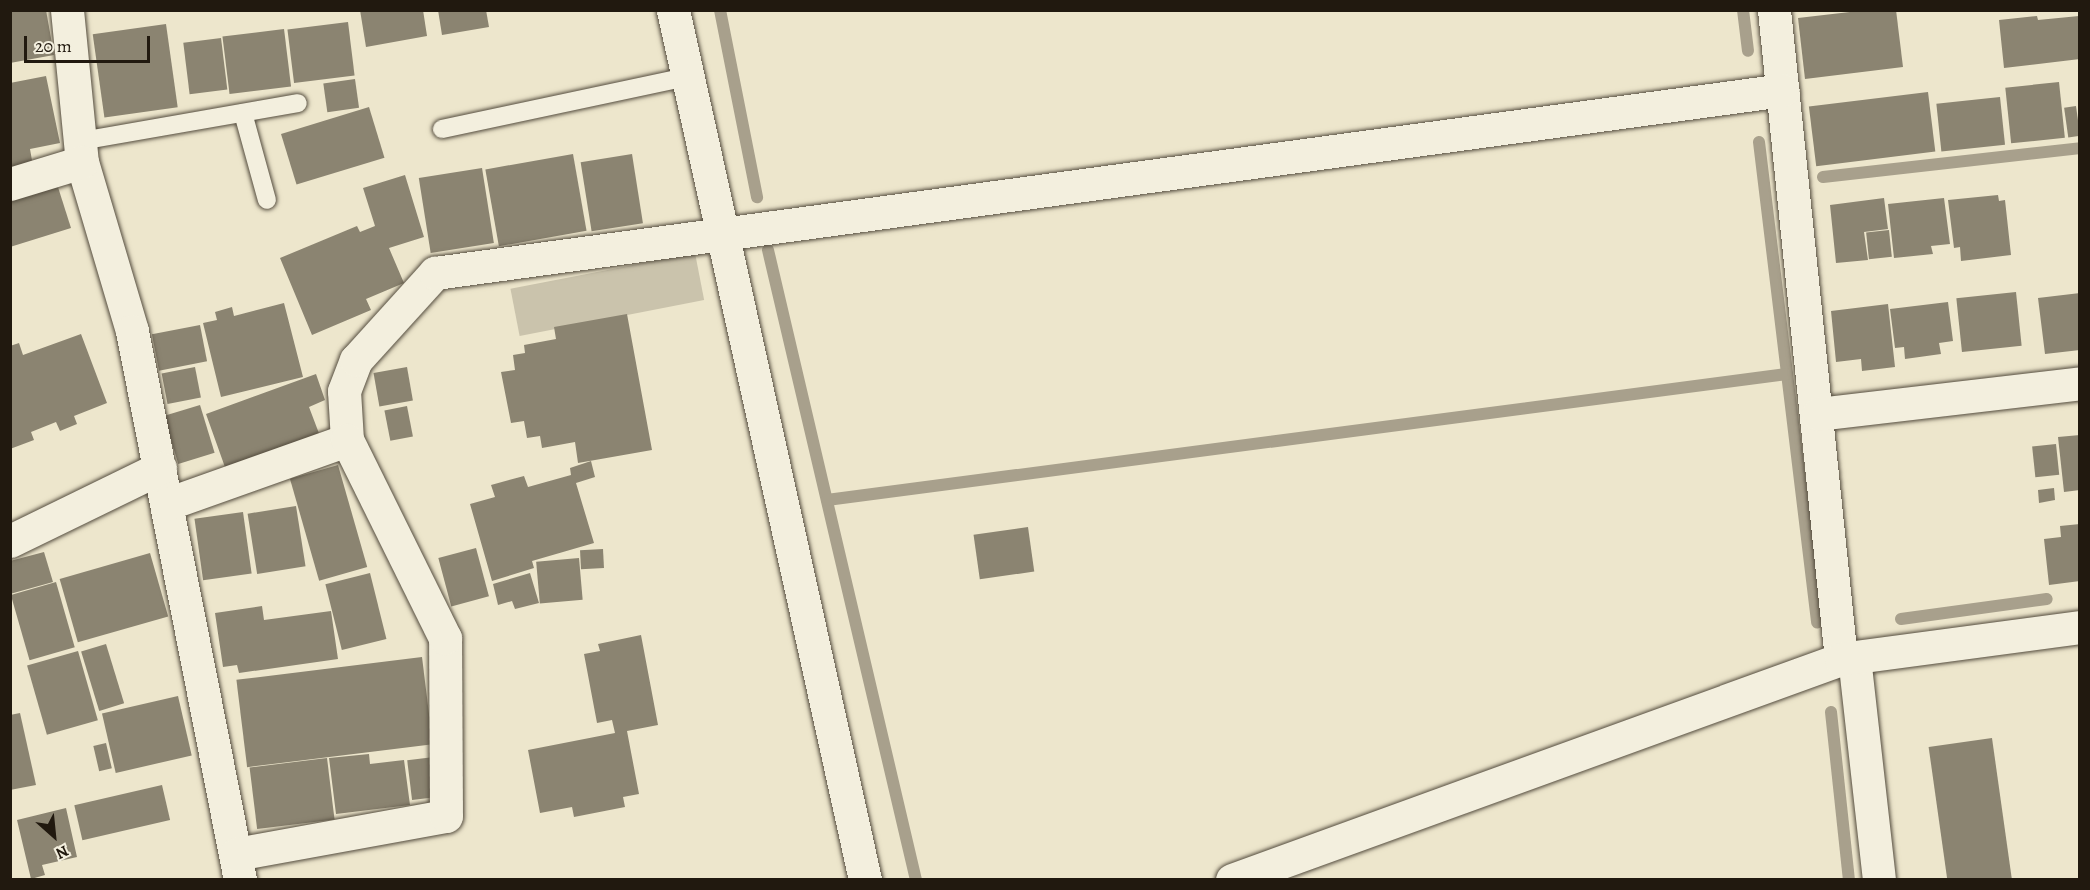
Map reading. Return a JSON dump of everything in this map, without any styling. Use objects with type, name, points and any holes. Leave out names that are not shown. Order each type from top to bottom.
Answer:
[{"type":"street","points":[[67,10],[81,151],[132,331],[238,867],[446,816],[445,638],[347,440],[344,391],[356,360],[435,273],[1783,90]]},
{"type":"street","points":[[673,10],[865,879]]},
{"type":"street","points":[[1774,10],[1847,658],[1879,879]]},
{"type":"street","points":[[10,184],[81,151]]},
{"type":"street","points":[[1818,414],[2079,382]]},
{"type":"street","points":[[167,504],[347,440]]},
{"type":"street","points":[[10,541],[160,468]]},
{"type":"street","points":[[1232,879],[1847,658],[2079,627]]},
{"type":"lane","points":[[442,129],[687,77]]},
{"type":"lane","points":[[81,151],[243,113],[298,103]]},
{"type":"lane","points":[[243,113],[267,200]]},
{"type":"shaded area","points":[[695,253],[704,300],[520,336],[510,289]]},
{"type":"building","points":[[10,10],[46,10],[54,55],[10,63]]},
{"type":"building","points":[[360,10],[423,10],[427,36],[366,47]]},
{"type":"building","points":[[438,10],[486,10],[489,27],[442,35]]},
{"type":"building","points":[[1867,10],[1896,10],[1903,67],[1805,79],[1798,18]]},
{"type":"building","points":[[2037,16],[2038,20],[2079,16],[2080,59],[2004,68],[1999,20]]},
{"type":"building","points":[[348,22],[355,76],[294,83],[287,29]]},
{"type":"building","points":[[166,24],[178,107],[104,117],[93,34]]},
{"type":"building","points":[[284,29],[291,87],[230,94],[222,37]]},
{"type":"building","points":[[221,38],[227,90],[190,94],[183,43]]},
{"type":"building","points":[[46,76],[60,143],[30,149],[33,166],[10,171],[10,83]]},
{"type":"building","points":[[355,79],[359,108],[327,112],[323,83]]},
{"type":"building","points":[[2059,82],[2065,138],[2011,143],[2005,88]]},
{"type":"building","points":[[1928,92],[1935,152],[1816,166],[1809,107]]},
{"type":"building","points":[[2000,97],[2005,145],[1941,151],[1936,104]]},
{"type":"building","points":[[2076,106],[2080,136],[2068,137],[2064,108]]},
{"type":"building","points":[[369,107],[384,158],[297,185],[281,134]]},
{"type":"building","points":[[573,154],[587,231],[499,246],[485,169]]},
{"type":"building","points":[[632,154],[643,223],[592,231],[581,162]]},
{"type":"building","points":[[482,168],[494,243],[431,253],[419,178]]},
{"type":"building","points":[[405,175],[424,237],[389,248],[404,283],[366,299],[371,310],[312,335],[280,258],[357,226],[360,232],[375,226],[363,188]]},
{"type":"building","points":[[57,184],[71,228],[10,247],[10,198]]},
{"type":"building","points":[[1998,195],[1999,201],[2005,200],[2011,255],[1961,261],[1960,247],[1954,248],[1948,200]]},
{"type":"building","points":[[1884,198],[1888,229],[1864,232],[1868,260],[1836,263],[1830,205]]},
{"type":"building","points":[[1944,198],[1950,244],[1931,246],[1933,254],[1894,258],[1888,204]]},
{"type":"building","points":[[1889,230],[1892,257],[1869,259],[1866,232]]},
{"type":"building","points":[[2016,292],[2022,346],[1962,352],[1956,298]]},
{"type":"building","points":[[2080,293],[2080,350],[2045,354],[2038,298]]},
{"type":"building","points":[[1948,302],[1953,341],[1939,343],[1941,354],[1905,359],[1904,347],[1895,348],[1890,309]]},
{"type":"building","points":[[284,303],[303,377],[221,397],[203,323],[217,320],[215,312],[232,307],[234,316]]},
{"type":"building","points":[[1888,304],[1895,367],[1862,371],[1861,359],[1836,362],[1831,311]]},
{"type":"building","points":[[627,314],[652,450],[578,463],[575,442],[542,448],[540,436],[527,438],[524,421],[511,423],[501,372],[515,370],[513,355],[525,353],[524,345],[556,339],[554,327]]},
{"type":"building","points":[[200,325],[207,361],[159,371],[152,334]]},
{"type":"building","points":[[81,334],[107,403],[74,416],[77,424],[60,431],[56,422],[31,432],[34,440],[10,449],[10,346],[19,343],[23,355]]},
{"type":"building","points":[[195,367],[201,397],[168,404],[162,373]]},
{"type":"building","points":[[407,367],[413,400],[379,406],[374,373]]},
{"type":"building","points":[[316,374],[325,400],[309,407],[320,436],[226,470],[206,414]]},
{"type":"building","points":[[200,405],[215,453],[178,464],[164,416]]},
{"type":"building","points":[[407,406],[413,436],[390,441],[384,410]]},
{"type":"building","points":[[2080,435],[2080,490],[2064,492],[2058,437]]},
{"type":"building","points":[[2056,444],[2059,475],[2035,477],[2032,447]]},
{"type":"building","points":[[591,461],[595,477],[576,483],[594,543],[532,561],[534,568],[492,581],[470,504],[495,497],[491,485],[524,476],[528,487],[571,475],[570,468]]},
{"type":"building","points":[[338,465],[367,567],[319,581],[290,479]]},
{"type":"building","points":[[2054,488],[2055,500],[2039,503],[2038,490]]},
{"type":"building","points":[[296,506],[306,566],[257,574],[248,514]]},
{"type":"building","points":[[243,512],[252,573],[203,580],[194,519]]},
{"type":"building","points":[[2080,524],[2080,581],[2049,585],[2044,539],[2061,537],[2060,526]]},
{"type":"building","points":[[1028,527],[1034,572],[980,579],[974,535]]},
{"type":"building","points":[[476,548],[489,596],[451,606],[438,558]]},
{"type":"building","points":[[603,549],[604,568],[581,569],[580,550]]},
{"type":"building","points":[[44,552],[53,582],[10,594],[10,561]]},
{"type":"building","points":[[150,553],[168,616],[78,642],[60,579]]},
{"type":"building","points":[[579,558],[583,600],[540,604],[536,562]]},
{"type":"building","points":[[370,573],[386,639],[342,650],[325,584]]},
{"type":"building","points":[[530,573],[539,603],[515,609],[512,601],[498,605],[493,584]]},
{"type":"building","points":[[56,582],[75,647],[30,660],[11,595]]},
{"type":"building","points":[[262,606],[264,620],[331,611],[338,659],[239,673],[237,665],[223,667],[215,613]]},
{"type":"building","points":[[641,635],[658,725],[627,731],[639,794],[623,797],[625,807],[574,817],[572,807],[540,813],[528,750],[615,733],[612,720],[597,723],[584,654],[600,651],[598,644]]},
{"type":"building","points":[[106,644],[124,703],[99,711],[81,652]]},
{"type":"building","points":[[78,651],[98,720],[47,735],[27,666]]},
{"type":"building","points":[[422,657],[433,744],[247,767],[236,680]]},
{"type":"building","points":[[178,696],[192,755],[116,773],[102,714]]},
{"type":"building","points":[[20,713],[36,785],[10,790],[10,715]]},
{"type":"building","points":[[1992,738],[2012,880],[1947,880],[1929,747]]},
{"type":"building","points":[[106,743],[112,768],[99,771],[93,746]]},
{"type":"building","points":[[369,754],[370,764],[404,760],[410,805],[336,814],[329,758]]},
{"type":"building","points":[[434,757],[439,797],[412,800],[407,760]]},
{"type":"building","points":[[327,758],[335,820],[257,829],[250,768]]},
{"type":"building","points":[[162,785],[170,820],[82,840],[74,805]]},
{"type":"building","points":[[66,808],[77,857],[42,865],[45,875],[31,879],[17,820]]},
{"type":"waterway","points":[[720,10],[757,197]]},
{"type":"waterway","points":[[1743,10],[1748,51]]},
{"type":"waterway","points":[[1759,142],[1817,623]]},
{"type":"waterway","points":[[1823,177],[2080,148]]},
{"type":"waterway","points":[[768,250],[916,880]]},
{"type":"waterway","points":[[827,500],[1787,374]]},
{"type":"waterway","points":[[1901,619],[2047,599]]},
{"type":"waterway","points":[[1831,712],[1849,880]]}]
